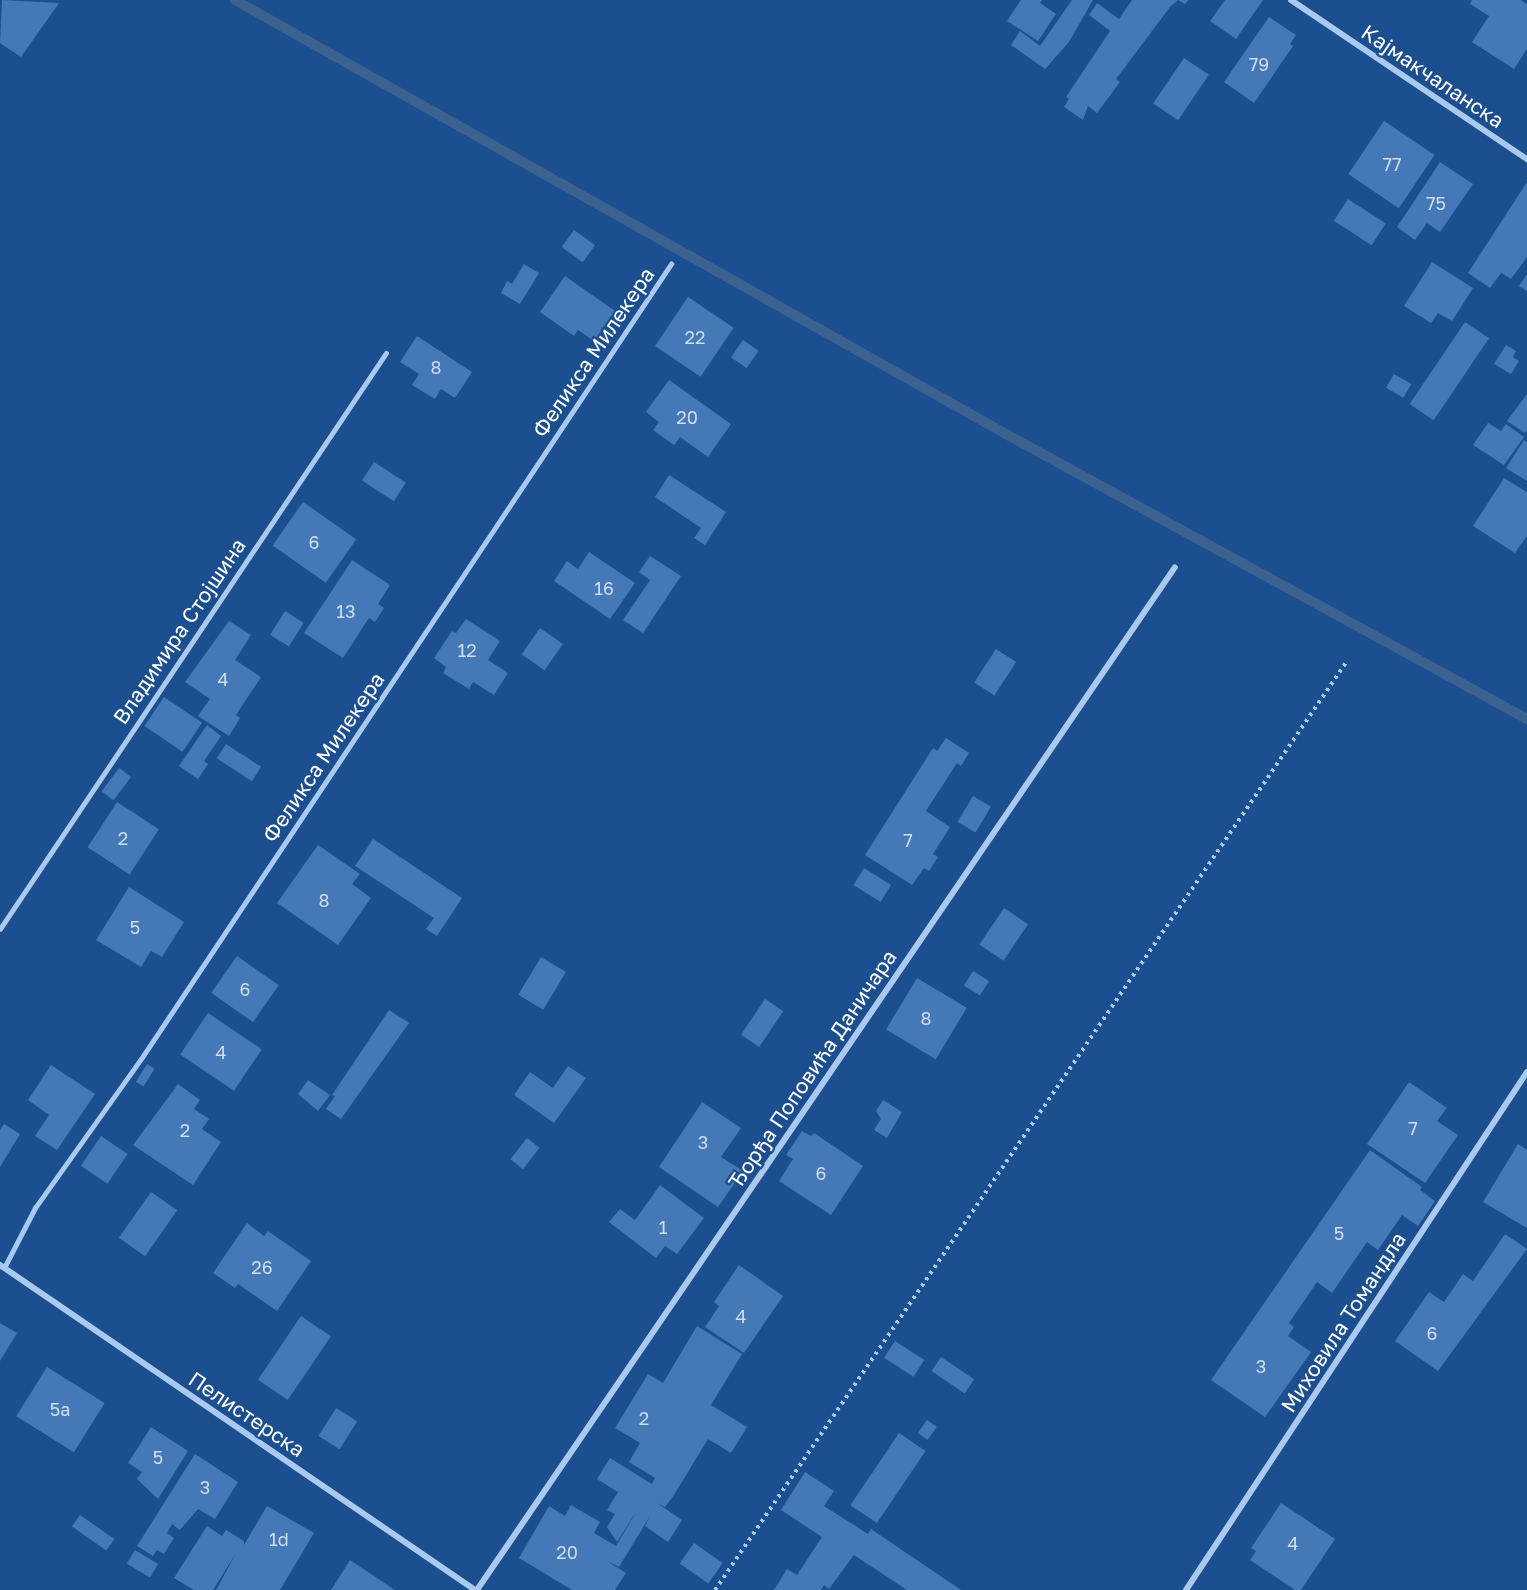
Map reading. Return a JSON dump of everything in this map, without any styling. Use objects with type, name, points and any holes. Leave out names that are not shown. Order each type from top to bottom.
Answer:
[{"type":"street","name":"Кајмакчаланска","points":[[1291,0],[1527,159]]},
{"type":"street","name":"Ђорђа Поповића Даничара","points":[[476,1590],[1175,567]]},
{"type":"street","name":"Миховила Томандла","points":[[1186,1590],[1527,1072]]},
{"type":"street","name":"Пелистерска","points":[[2,1267],[476,1590]]},
{"type":"lane","name":"Феликса Милекера","points":[[2,1267],[35,1208],[143,1056],[671,264]]},
{"type":"lane","name":"Владимира Стојшина","points":[[0,928],[386,353]]},
{"type":"path","points":[[714,1590],[1347,661]]},
{"type":"building","points":[[2,0],[59,3],[21,57],[0,43]]},
{"type":"building","points":[[1021,0],[1042,0],[1040,3],[1056,14],[1038,41],[1007,21]]},
{"type":"building","points":[[1072,0],[1093,0],[1069,42],[1045,69],[1011,45],[1020,31],[1040,46]]},
{"type":"building","points":[[1132,0],[1178,0],[1170,7],[1116,79],[1120,82],[1097,113],[1088,106],[1083,120],[1064,107],[1069,99],[1066,97],[1110,31],[1089,15],[1097,3],[1119,19]]},
{"type":"building","points":[[1225,0],[1263,0],[1236,39],[1210,21]]},
{"type":"building","points":[[1472,0],[1521,0],[1527,4],[1527,49],[1514,69],[1472,42],[1489,16],[1470,4]]},
{"type":"building","points":[[1269,17],[1296,35],[1290,44],[1293,46],[1254,103],[1224,82]]},
{"type":"building","points":[[1184,58],[1209,75],[1178,120],[1153,104]]},
{"type":"building","points":[[1384,121],[1435,155],[1399,208],[1348,174]]},
{"type":"building","points":[[1440,162],[1473,184],[1440,232],[1427,223],[1415,240],[1397,227]]},
{"type":"building","points":[[1527,182],[1527,257],[1511,279],[1501,273],[1490,288],[1468,273]]},
{"type":"building","points":[[1348,199],[1386,224],[1372,245],[1334,221]]},
{"type":"building","points":[[574,230],[595,245],[583,262],[562,247]]},
{"type":"building","points":[[1432,262],[1473,288],[1452,321],[1438,313],[1431,323],[1404,306]]},
{"type":"building","points":[[524,264],[539,273],[520,304],[501,293],[507,281],[512,284]]},
{"type":"building","points":[[1527,274],[1527,291],[1519,286]]},
{"type":"building","points":[[565,276],[615,311],[594,341],[578,330],[574,336],[540,312]]},
{"type":"building","points":[[688,297],[734,328],[701,377],[655,346]]},
{"type":"building","points":[[1465,322],[1489,338],[1434,420],[1410,404]]},
{"type":"building","points":[[417,336],[472,372],[455,398],[441,389],[435,399],[412,385],[419,374],[400,362]]},
{"type":"building","points":[[743,340],[759,351],[747,368],[731,357]]},
{"type":"building","points":[[1506,345],[1516,351],[1513,357],[1519,361],[1511,374],[1494,364]]},
{"type":"building","points":[[1394,374],[1411,384],[1403,398],[1386,388]]},
{"type":"building","points":[[669,380],[731,424],[708,457],[680,437],[674,445],[653,430],[659,422],[646,412]]},
{"type":"building","points":[[1527,394],[1527,430],[1525,433],[1507,421]]},
{"type":"building","points":[[1488,423],[1501,431],[1506,424],[1524,437],[1504,465],[1473,445]]},
{"type":"building","points":[[1524,440],[1527,442],[1527,481],[1506,468]]},
{"type":"building","points":[[374,462],[406,483],[394,501],[362,480]]},
{"type":"building","points":[[669,475],[726,512],[705,545],[694,538],[701,528],[655,497]]},
{"type":"building","points":[[1504,478],[1527,492],[1527,536],[1515,553],[1473,526]]},
{"type":"building","points":[[303,502],[356,539],[326,583],[273,545]]},
{"type":"building","points":[[589,552],[635,583],[610,619],[554,581],[567,561],[578,569]]},
{"type":"building","points":[[650,556],[681,576],[643,633],[623,620],[650,580],[639,572]]},
{"type":"building","points":[[352,560],[390,585],[378,604],[384,608],[375,622],[369,618],[343,658],[304,633]]},
{"type":"building","points":[[285,611],[304,623],[289,646],[270,635]]},
{"type":"building","points":[[466,619],[500,641],[488,660],[508,673],[494,695],[473,682],[469,689],[443,673],[446,667],[434,658],[452,631],[456,633]]},
{"type":"building","points":[[229,621],[251,635],[235,660],[261,677],[236,715],[240,718],[229,736],[198,716],[210,699],[185,682]]},
{"type":"building","points":[[540,628],[563,644],[545,670],[522,654]]},
{"type":"building","points":[[996,649],[1016,662],[994,696],[974,683]]},
{"type":"building","points":[[164,697],[202,723],[183,752],[144,726]]},
{"type":"building","points":[[207,725],[221,736],[204,761],[208,764],[198,779],[179,766]]},
{"type":"building","points":[[946,738],[969,753],[961,766],[957,763],[926,811],[950,827],[933,854],[938,857],[929,871],[924,868],[912,885],[865,855],[933,748],[937,751]]},
{"type":"building","points":[[226,744],[261,767],[252,781],[217,758]]},
{"type":"building","points":[[119,768],[131,777],[114,800],[102,791]]},
{"type":"building","points":[[973,796],[991,807],[976,833],[958,822]]},
{"type":"building","points":[[117,802],[159,829],[130,875],[88,847]]},
{"type":"building","points":[[373,839],[462,898],[437,936],[426,929],[434,918],[355,866]]},
{"type":"building","points":[[318,845],[360,874],[352,884],[371,898],[338,945],[277,903]]},
{"type":"building","points":[[864,868],[891,885],[881,902],[853,885]]},
{"type":"building","points":[[129,887],[184,922],[162,957],[151,951],[141,967],[96,940]]},
{"type":"building","points":[[1004,908],[1028,924],[1003,961],[979,944]]},
{"type":"building","points":[[237,956],[279,985],[253,1022],[211,993]]},
{"type":"building","points":[[541,957],[566,972],[543,1010],[518,995]]},
{"type":"building","points":[[973,971],[989,981],[980,995],[964,985]]},
{"type":"building","points":[[917,978],[967,1008],[936,1059],[886,1029]]},
{"type":"building","points":[[765,999],[783,1011],[759,1047],[741,1035]]},
{"type":"building","points":[[389,1010],[409,1023],[341,1119],[326,1109],[335,1096],[332,1095]]},
{"type":"building","points":[[208,1013],[262,1049],[234,1091],[180,1054]]},
{"type":"building","points":[[147,1064],[155,1069],[144,1087],[136,1082]]},
{"type":"building","points":[[51,1065],[95,1094],[57,1150],[35,1136],[49,1115],[28,1100]]},
{"type":"building","points":[[568,1066],[586,1078],[554,1123],[514,1095],[530,1072],[553,1088]]},
{"type":"building","points":[[308,1080],[330,1095],[318,1111],[298,1094]]},
{"type":"building","points":[[1409,1082],[1447,1108],[1437,1121],[1458,1135],[1425,1183],[1367,1144]]},
{"type":"building","points":[[178,1084],[200,1100],[194,1109],[209,1119],[202,1129],[221,1142],[193,1185],[133,1145]]},
{"type":"building","points":[[883,1100],[902,1112],[887,1138],[874,1130],[881,1119],[876,1111]]},
{"type":"building","points":[[702,1102],[741,1128],[721,1157],[743,1171],[718,1207],[659,1167]]},
{"type":"building","points":[[4,1124],[20,1134],[0,1167],[0,1130]]},
{"type":"building","points":[[802,1131],[811,1136],[814,1133],[863,1166],[831,1215],[779,1181],[793,1159],[786,1155]]},
{"type":"building","points":[[101,1136],[128,1154],[107,1184],[81,1166]]},
{"type":"building","points":[[527,1138],[540,1148],[523,1169],[510,1159]]},
{"type":"building","points":[[1518,1144],[1527,1150],[1527,1228],[1483,1202]]},
{"type":"building","points":[[1370,1150],[1422,1187],[1420,1190],[1435,1201],[1418,1226],[1402,1215],[1378,1250],[1367,1242],[1332,1293],[1317,1282],[1289,1323],[1294,1327],[1288,1336],[1311,1352],[1265,1417],[1211,1380]]},
{"type":"building","points":[[660,1185],[704,1218],[677,1254],[665,1246],[656,1258],[609,1222],[620,1209],[635,1220]]},
{"type":"building","points":[[151,1192],[177,1210],[145,1256],[119,1238]]},
{"type":"building","points":[[247,1223],[264,1236],[268,1231],[311,1261],[277,1311],[238,1284],[235,1288],[213,1273]]},
{"type":"building","points":[[1505,1234],[1527,1249],[1438,1371],[1395,1341],[1429,1292],[1444,1302],[1463,1274],[1473,1281]]},
{"type":"building","points":[[739,1265],[783,1296],[744,1353],[705,1327],[719,1306],[714,1302]]},
{"type":"building","points":[[301,1316],[331,1336],[288,1400],[258,1380]]},
{"type":"building","points":[[0,1323],[17,1333],[0,1361]]},
{"type":"building","points":[[697,1326],[742,1354],[711,1405],[747,1427],[731,1453],[708,1439],[665,1507],[657,1503],[682,1520],[668,1542],[645,1526],[650,1516],[619,1567],[607,1561],[626,1573],[615,1590],[572,1590],[519,1558],[549,1506],[565,1516],[571,1505],[600,1522],[594,1533],[616,1546],[638,1509],[617,1542],[607,1527],[615,1514],[607,1510],[618,1492],[597,1479],[610,1458],[652,1484],[655,1478],[629,1462],[640,1443],[615,1428],[648,1374],[663,1383]]},
{"type":"building","points":[[895,1341],[924,1360],[913,1377],[884,1358]]},
{"type":"building","points":[[941,1357],[974,1379],[965,1393],[931,1371]]},
{"type":"building","points":[[47,1367],[105,1403],[74,1452],[16,1416]]},
{"type":"building","points":[[336,1408],[357,1421],[340,1449],[319,1436]]},
{"type":"building","points":[[927,1420],[937,1427],[928,1440],[918,1433]]},
{"type":"building","points":[[151,1427],[188,1451],[158,1499],[137,1479],[142,1472],[128,1463]]},
{"type":"building","points":[[899,1433],[926,1451],[877,1523],[850,1505]]},
{"type":"building","points":[[195,1454],[238,1482],[215,1519],[198,1509],[180,1530],[172,1524],[167,1533],[174,1538],[164,1554],[157,1550],[153,1556],[137,1546]]},
{"type":"building","points":[[805,1472],[834,1491],[824,1506],[868,1534],[871,1529],[961,1590],[907,1590],[854,1555],[829,1589],[824,1585],[821,1590],[774,1590],[787,1569],[797,1575],[822,1537],[781,1510]]},
{"type":"building","points":[[1281,1503],[1335,1539],[1301,1590],[1295,1590],[1250,1560],[1256,1551],[1251,1548]]},
{"type":"building","points":[[267,1506],[314,1533],[280,1590],[216,1590],[236,1553],[213,1590],[194,1590],[174,1578],[207,1526],[222,1536],[226,1530],[244,1541],[244,1545]]},
{"type":"building","points":[[80,1515],[114,1539],[106,1551],[72,1526]]},
{"type":"building","points":[[694,1543],[723,1563],[708,1584],[680,1563]]},
{"type":"building","points":[[135,1550],[158,1564],[150,1578],[127,1564]]},
{"type":"building","points":[[350,1560],[395,1590],[331,1590]]},
{"type":"waterway","points":[[235,0],[1006,434],[1527,719]]}]
